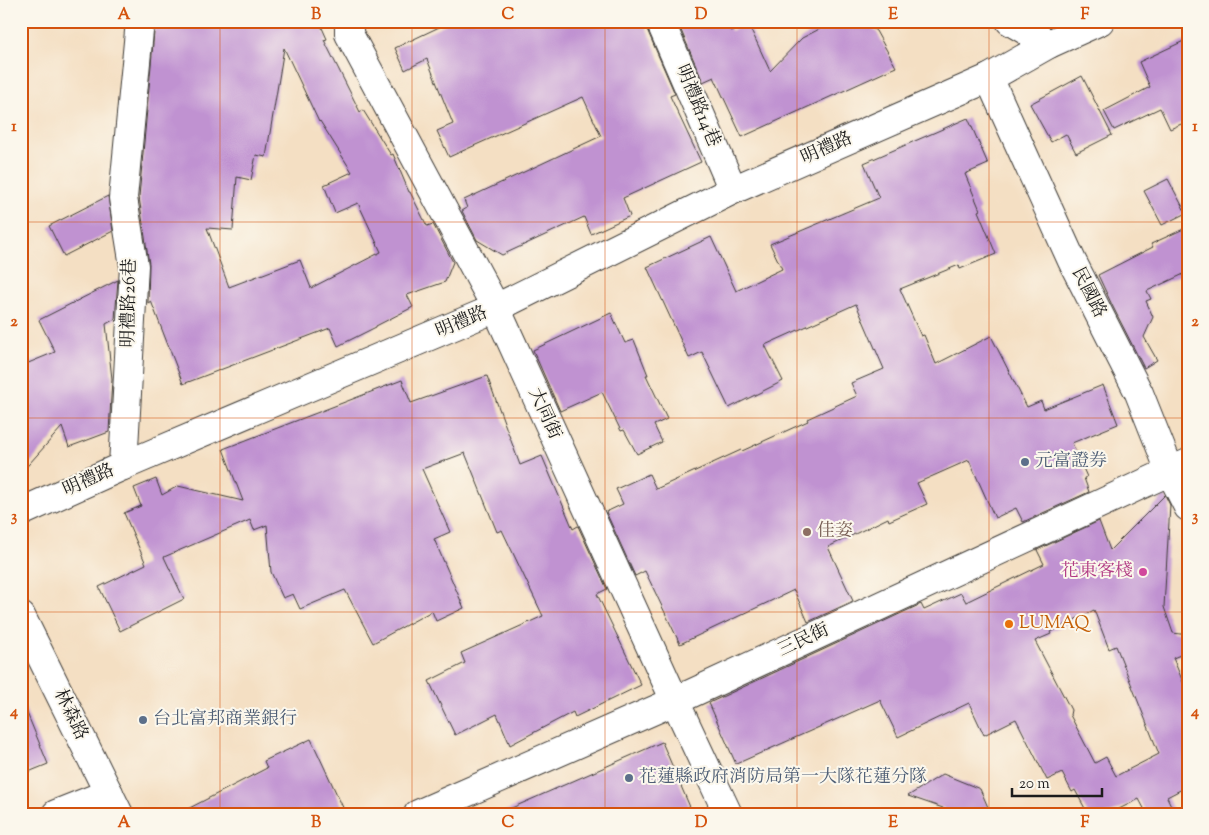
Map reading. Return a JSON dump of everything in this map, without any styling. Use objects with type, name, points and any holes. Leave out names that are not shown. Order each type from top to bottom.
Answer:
[{"type":"street","name":"明禮路26巷","points":[[123,466],[134,266],[123,198],[140,21]]},
{"type":"street","name":"大同街","points":[[349,21],[349,34],[496,308],[674,701],[728,814]]},
{"type":"street","name":"明禮路14巷","points":[[660,21],[733,190]]},
{"type":"street","points":[[1010,21],[1049,44]]},
{"type":"street","points":[[989,78],[1049,44],[1100,21]]},
{"type":"street","name":"明禮路","points":[[21,512],[123,466],[496,308],[733,190],[989,78]]},
{"type":"street","name":"民國路","points":[[989,78],[1072,261],[1179,467],[1188,507]]},
{"type":"street","name":"三民街","points":[[418,814],[674,701],[1179,467]]},
{"type":"street","name":"林森路","points":[[21,616],[114,803]]},
{"type":"street","points":[[56,814],[114,803]]},
{"type":"building","points":[[155,21],[319,21],[327,39],[324,40],[360,112],[363,110],[391,155],[393,154],[409,192],[427,226],[433,224],[453,262],[445,282],[407,295],[413,307],[338,346],[330,328],[183,384],[151,301],[148,303],[149,264],[139,197]],"holes":[[[284,48],[319,122],[352,172],[324,185],[335,213],[358,203],[381,252],[311,288],[300,260],[229,287],[207,228],[233,230],[237,177],[251,180],[256,155],[266,157]]]},
{"type":"building","points":[[452,21],[645,21],[675,94],[670,96],[701,162],[623,198],[630,216],[591,234],[584,217],[502,255],[477,240],[462,211],[467,208],[464,200],[601,136],[583,97],[449,157],[437,131],[453,124],[427,59],[405,70],[395,48]]},
{"type":"building","points":[[677,21],[727,21],[731,31],[748,23],[770,71],[802,38],[835,21],[863,21],[876,31],[896,67],[742,137],[714,77],[703,82]]},
{"type":"building","points":[[1188,39],[1188,121],[1170,129],[1160,108],[1114,130],[1104,111],[1150,87],[1139,62]]},
{"type":"building","points":[[1082,76],[1112,135],[1076,153],[1066,134],[1051,142],[1030,104]]},
{"type":"building","points":[[968,118],[988,164],[965,174],[996,254],[960,269],[959,265],[900,289],[921,336],[924,335],[936,364],[991,336],[1027,407],[1041,401],[1044,409],[1103,385],[1118,424],[1072,443],[1087,477],[1084,478],[1089,492],[1023,522],[1016,508],[995,518],[969,460],[917,483],[927,504],[889,521],[888,518],[828,547],[853,601],[808,622],[794,590],[680,644],[645,571],[635,576],[606,512],[623,504],[616,489],[649,474],[656,489],[742,451],[857,396],[851,383],[884,369],[856,304],[765,345],[783,381],[729,408],[702,352],[689,358],[647,267],[711,237],[736,291],[782,269],[770,244],[879,198],[864,163]]},
{"type":"building","points":[[1168,179],[1186,213],[1162,225],[1144,191]]},
{"type":"building","points":[[108,196],[113,231],[64,256],[49,226]]},
{"type":"building","points":[[1188,227],[1188,272],[1147,291],[1151,299],[1146,301],[1153,317],[1144,337],[1157,360],[1144,368],[1098,275],[1153,247],[1151,244]]},
{"type":"building","points":[[118,280],[115,319],[106,324],[112,379],[109,432],[69,447],[62,427],[21,473],[21,366],[55,352],[39,320]]},
{"type":"building","points":[[611,313],[625,343],[634,340],[648,375],[646,375],[667,419],[654,425],[662,442],[637,454],[624,430],[621,431],[602,392],[560,411],[533,350]]},
{"type":"building","points":[[487,376],[520,465],[542,456],[573,529],[578,526],[607,589],[597,594],[641,685],[575,717],[573,712],[510,745],[497,714],[455,735],[429,681],[465,663],[461,653],[543,616],[502,530],[497,532],[465,453],[422,469],[450,532],[434,539],[464,608],[436,621],[432,611],[373,643],[345,590],[300,609],[293,594],[283,598],[271,572],[267,525],[254,530],[250,520],[164,557],[184,599],[120,631],[99,587],[146,564],[124,513],[141,506],[134,488],[156,479],[162,495],[178,486],[243,501],[223,449],[402,380],[411,403]]},
{"type":"building","points":[[1165,495],[1170,505],[1164,607],[1173,633],[1188,635],[1188,652],[1173,658],[1188,694],[1188,786],[1167,797],[1175,814],[1147,814],[1139,799],[1109,814],[1088,814],[1075,790],[1072,792],[1062,773],[1047,780],[1016,719],[984,735],[969,703],[898,737],[880,700],[736,764],[709,703],[921,604],[924,610],[961,593],[966,602],[1044,564],[1037,550],[1099,521],[1110,550]],"holes":[[[1094,610],[1109,649],[1116,646],[1159,754],[1116,776],[1106,757],[1095,763],[1070,715],[1071,710],[1035,641]]]},
{"type":"building","points":[[21,701],[48,764],[21,775]]},
{"type":"building","points":[[311,739],[346,814],[178,814],[267,768],[264,761]]},
{"type":"building","name":"花蓮縣政府消防局第一大隊花蓮分隊","points":[[662,742],[693,814],[498,814]]},
{"type":"building","points":[[943,774],[980,789],[991,814],[946,814],[943,808],[908,796]]},
{"type":"place","name":"元富證券","points":[[1025,462]]},
{"type":"place","name":"佳姿","points":[[807,532]]},
{"type":"place","name":"花東客棧","points":[[1143,572]]},
{"type":"place","name":"LUMAQ","points":[[1009,624]]},
{"type":"place","name":"台北富邦商業銀行","points":[[143,720]]},
{"type":"place","name":"花蓮縣政府消防局第一大隊花蓮分隊","points":[[629,778]]}]
